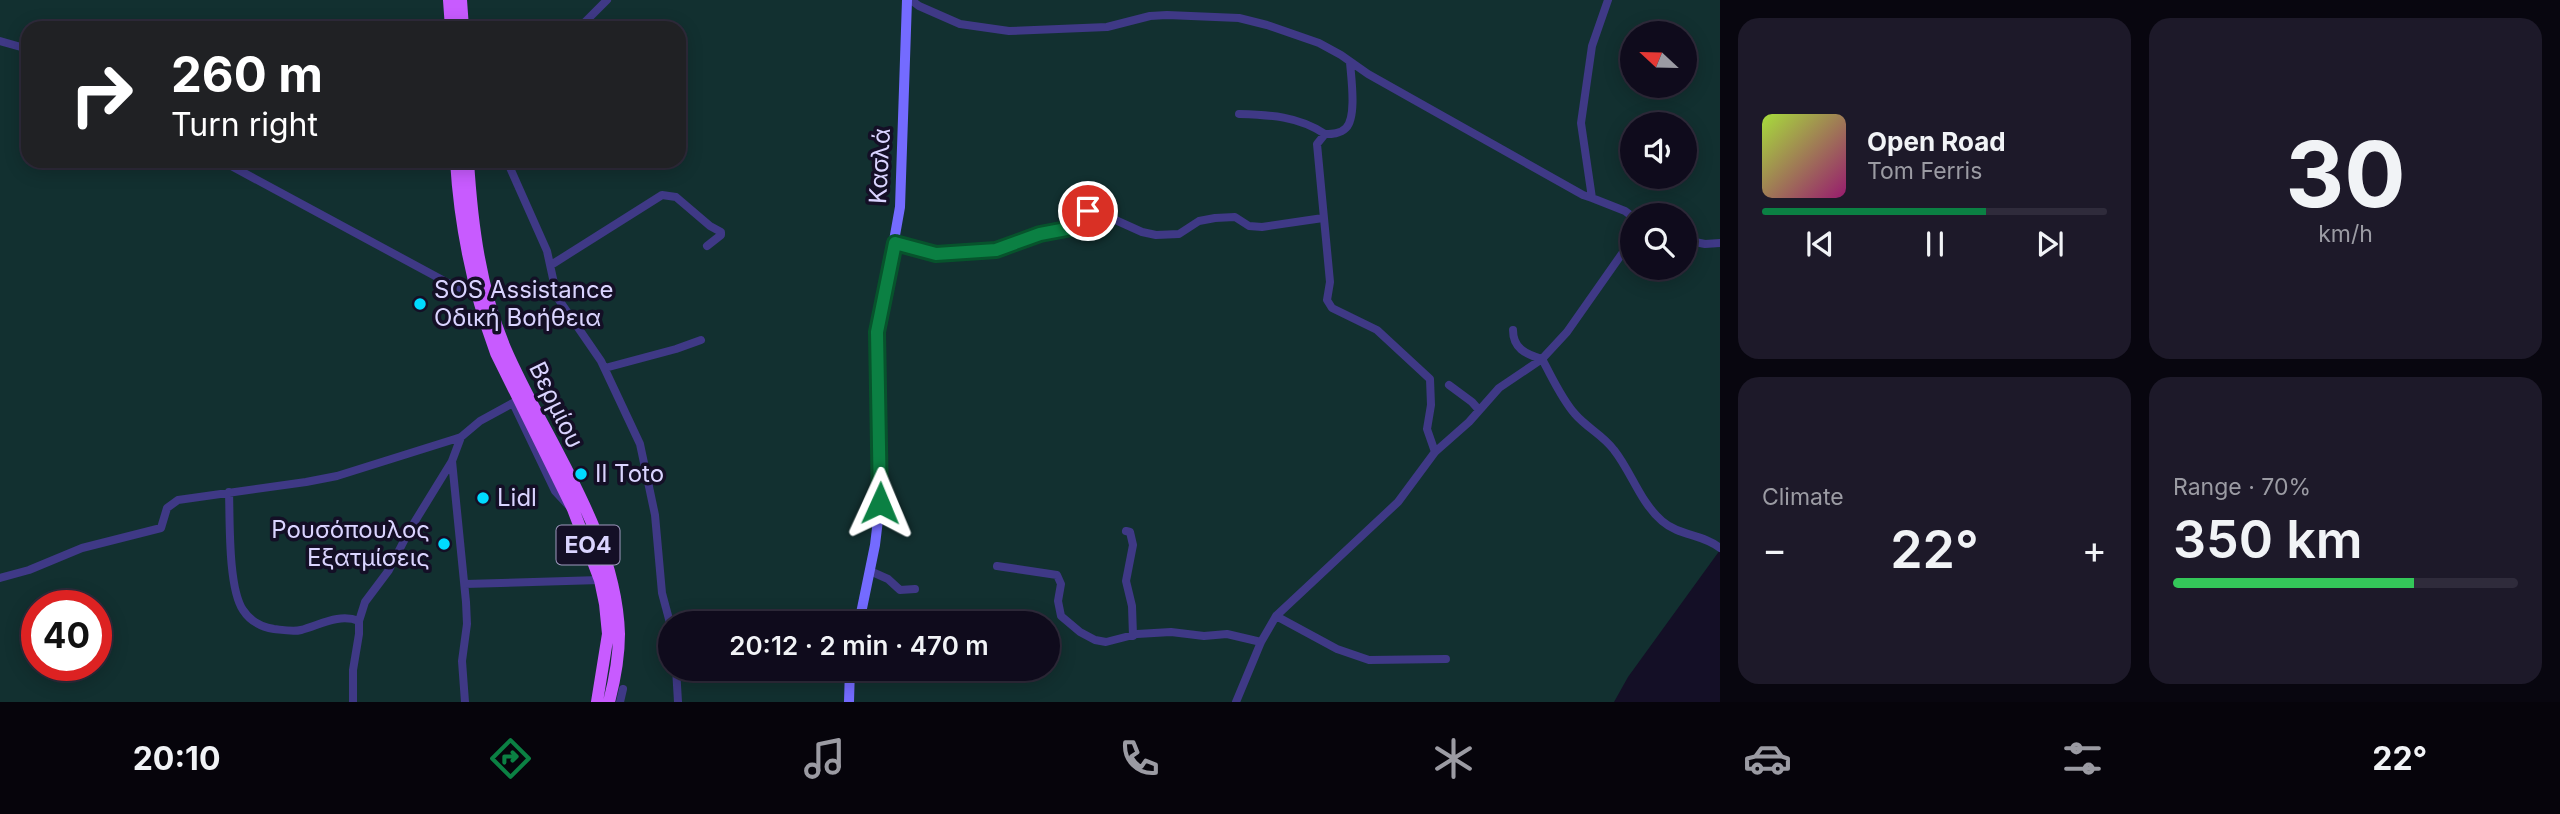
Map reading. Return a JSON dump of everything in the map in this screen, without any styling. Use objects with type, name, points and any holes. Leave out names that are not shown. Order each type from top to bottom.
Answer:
[{"type":"main road","points":[[449,0],[457,21]]},
{"type":"main road","points":[[460,21],[461,0]]},
{"type":"main road","name":"ΕΟ4","points":[[457,168],[462,225],[480,288]]},
{"type":"main road","name":"ΕΟ4","points":[[469,168],[480,288]]},
{"type":"main road","name":"Βερμίου","points":[[480,288],[505,347],[520,399],[573,509],[600,580],[606,604],[608,634],[597,702]]},
{"type":"main road","name":"Βερμίου","points":[[520,399],[583,506],[606,561],[618,620],[618,650],[609,702]]},
{"type":"street","points":[[586,21],[607,0]]},
{"type":"street","points":[[909,0],[960,24],[1018,32],[1119,25],[1157,15],[1239,18],[1319,43],[1583,195],[1620,209]]},
{"type":"street","name":"Κασλά","points":[[862,611],[878,520],[881,484],[877,332],[895,243],[902,188],[909,0]]},
{"type":"street","points":[[1592,198],[1581,141],[1581,123],[1592,46],[1608,0]]},
{"type":"street","points":[[0,41],[21,47]]},
{"type":"street","points":[[1239,114],[1283,116],[1303,122],[1325,134],[1340,132],[1350,122],[1350,62]]},
{"type":"street","points":[[1325,134],[1317,144],[1329,305],[1380,332],[1430,379],[1431,405],[1427,429],[1435,452]]},
{"type":"street","points":[[235,168],[439,278],[468,291],[480,288]]},
{"type":"street","points":[[511,168],[551,265],[557,297],[605,368],[640,444],[655,515],[662,593],[667,611]]},
{"type":"street","points":[[551,265],[657,197],[668,194],[676,197],[720,232],[721,235],[707,246]]},
{"type":"street","points":[[895,243],[936,254],[996,250],[1040,234],[1077,227],[1091,209],[1142,232],[1156,235],[1175,234],[1199,221],[1215,219],[1235,218],[1249,226],[1262,227],[1323,218]]},
{"type":"street","points":[[1697,242],[1720,243]]},
{"type":"street","points":[[1236,702],[1261,642],[1276,616],[1398,502],[1435,452],[1458,433],[1510,379],[1542,359],[1567,332],[1620,257]]},
{"type":"street","points":[[1513,330],[1517,347],[1542,359],[1566,402],[1580,419],[1604,438],[1615,451],[1641,497],[1659,519],[1672,528],[1709,541],[1720,548]]},
{"type":"street","points":[[605,368],[701,340]]},
{"type":"street","points":[[1449,385],[1479,410]]},
{"type":"street","points":[[0,578],[29,570],[82,548],[161,528],[167,508],[178,500],[306,482],[461,437],[480,421],[520,399]]},
{"type":"street","points":[[353,702],[353,670],[359,621],[365,602],[384,578],[452,461],[461,437]]},
{"type":"street","points":[[452,461],[465,584],[467,624],[462,661],[465,702]]},
{"type":"street","points":[[229,492],[234,578],[240,605],[249,617],[266,627],[299,631],[341,618],[359,621]]},
{"type":"street","points":[[1126,531],[1130,532],[1133,539],[1126,580],[1131,595],[1133,636]]},
{"type":"street","points":[[997,566],[1057,575],[1061,584],[1058,601],[1061,616],[1088,638],[1106,642],[1163,632],[1204,636],[1227,634],[1261,642]]},
{"type":"street","points":[[870,571],[888,579],[900,590],[915,589]]},
{"type":"street","points":[[465,584],[600,580]]},
{"type":"street","points":[[1276,616],[1337,649],[1369,660],[1446,659]]},
{"type":"street","points":[[677,681],[678,702]]},
{"type":"street","points":[[849,702],[850,681]]},
{"type":"street","points":[[620,702],[623,689]]},
{"type":"green space","points":[[0,0],[1720,0],[1720,550],[1628,677],[1614,702],[0,702]]},
{"type":"place","name":"SOS Assistance Οδική Βοήθεια","points":[[420,304]]},
{"type":"place","name":"Il Toto","points":[[581,474]]},
{"type":"place","name":"Lidl","points":[[483,498]]},
{"type":"place","name":"Ρουσόπουλος Εξατμίσεις","points":[[444,544]]},
{"type":"route","points":[[880,503],[877,332],[884,286],[895,243],[936,254],[996,250],[1040,234],[1077,227],[1088,211]]}]
